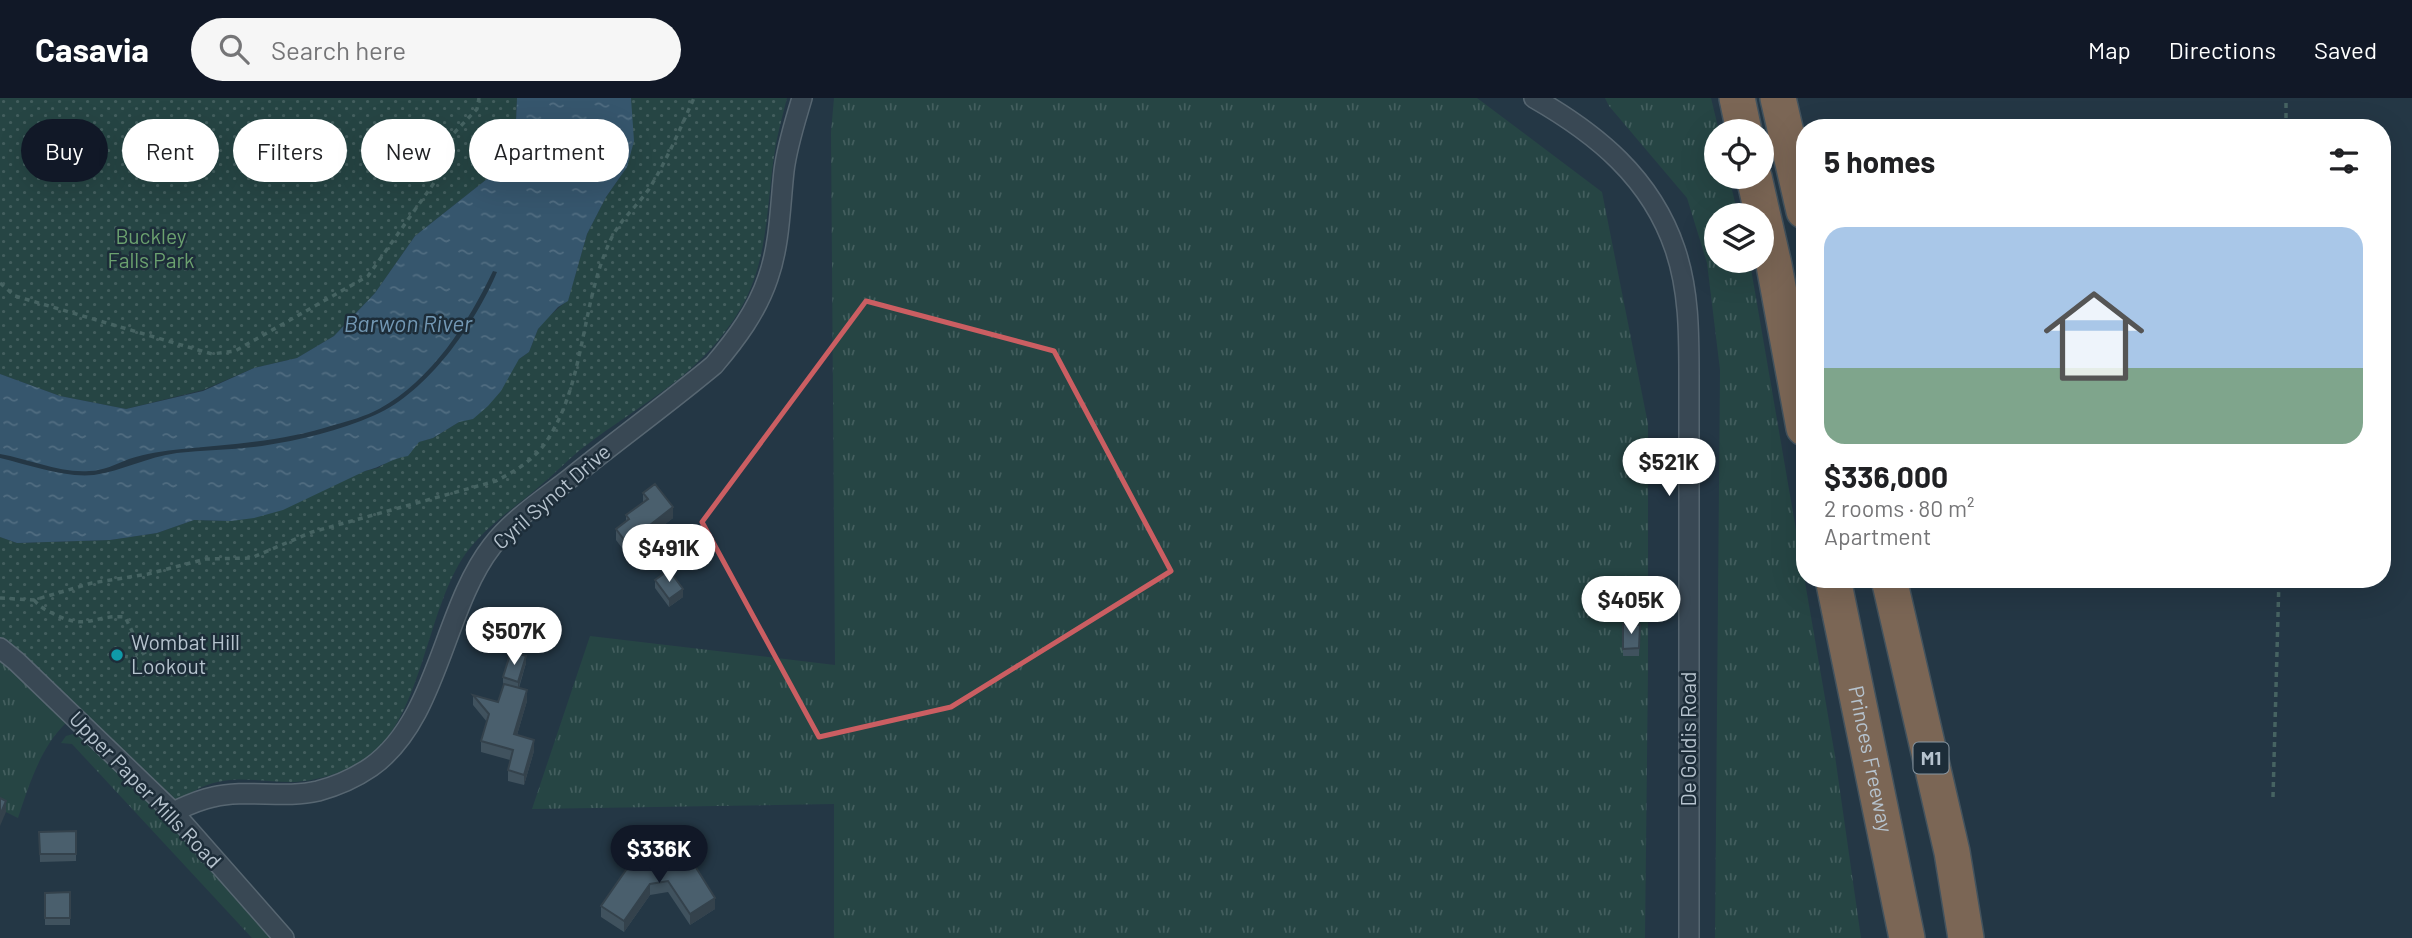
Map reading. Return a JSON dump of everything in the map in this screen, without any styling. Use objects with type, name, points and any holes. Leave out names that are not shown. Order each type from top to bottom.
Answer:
[{"type":"highway","points":[[1737,98],[1741,119]]},
{"type":"highway","points":[[1778,98],[1796,176]]},
{"type":"highway","points":[[1757,189],[1796,385]]},
{"type":"highway","name":"Princes Freeway","points":[[1835,588],[1906,938]]},
{"type":"highway","name":"M1","points":[[1891,588],[1952,852],[1966,938]]},
{"type":"highway","points":[[1887,841],[1888,938]]},
{"type":"highway","points":[[1952,852],[1976,938]]},
{"type":"street","name":"Cyril Synot Drive","points":[[173,813],[191,803],[215,796],[318,791],[347,781],[388,754],[423,699],[471,579],[492,545],[546,497],[714,365],[735,340],[768,279],[777,241],[784,169],[802,98]]},
{"type":"street","name":"De Goldis Road","points":[[1534,98],[1566,116],[1601,142],[1630,170],[1656,208],[1675,249],[1687,303],[1689,938]]},
{"type":"street","name":"Upper Paper Mills Road","points":[[0,648],[173,813],[284,938]]},
{"type":"path","points":[[0,283],[15,296],[150,337],[212,354],[235,351],[368,276],[446,166],[454,132],[477,109],[479,98]]},
{"type":"path","points":[[0,598],[34,600],[92,583],[148,575],[206,559],[251,558],[312,532],[496,481],[520,468],[546,443],[561,412],[573,378],[595,279],[613,235],[626,214],[647,192],[669,154],[694,98]]},
{"type":"path","points":[[2286,98],[2286,119]]},
{"type":"path","points":[[2273,797],[2279,588]]},
{"type":"path","points":[[34,600],[47,611],[73,622],[86,623],[112,616],[125,617],[134,635],[145,645],[147,651],[135,658],[117,655]]},
{"type":"highlighted area","points":[[866,301],[1054,351],[1171,571],[951,707],[819,737],[702,522]]},
{"type":"green space","name":"Buckley Falls Park","points":[[0,98],[517,98],[516,119],[469,119],[469,182],[483,182],[415,236],[375,293],[334,336],[297,358],[254,368],[203,390],[126,409],[60,396],[0,374]]},
{"type":"green space","points":[[631,98],[787,98],[776,144],[766,228],[757,269],[741,308],[725,332],[690,370],[578,451],[470,548],[455,571],[443,599],[411,693],[398,721],[382,744],[361,762],[327,776],[291,782],[246,780],[214,783],[198,789],[172,808],[0,643],[0,537],[17,543],[110,540],[157,533],[194,520],[231,521],[378,468],[418,442],[433,438],[459,422],[519,359],[529,352],[538,329],[568,300],[587,234],[606,197],[616,182],[629,182]]},
{"type":"green space","points":[[834,98],[1477,98],[1602,192],[1648,424],[1645,938],[834,938],[834,804],[532,809],[590,636],[835,665],[831,132]]},
{"type":"green space","points":[[1605,98],[1711,98],[1716,119],[1704,119],[1704,189],[1732,189],[1735,203],[1704,203],[1704,253],[1687,198]]},
{"type":"green space","points":[[1708,273],[1752,273],[1796,530],[1796,588],[1806,588],[1835,756],[1861,938],[1715,938],[1720,370]]},
{"type":"green space","points":[[0,657],[67,722],[43,754],[18,818],[0,809]]},
{"type":"green space","points":[[80,732],[273,938],[252,938],[72,744],[61,743],[66,736]]},
{"type":"water","points":[[517,98],[631,98],[634,141],[629,160],[629,119],[516,119]]},
{"type":"water","name":"Barwon River","points":[[483,182],[616,182],[587,234],[568,301],[558,307],[538,329],[529,352],[519,359],[501,391],[473,419],[459,422],[433,438],[419,442],[408,456],[365,471],[283,510],[254,518],[231,521],[194,520],[157,533],[110,540],[17,543],[0,537],[0,458],[59,473],[94,475],[166,455],[262,446],[348,426],[395,404],[431,373],[463,334],[497,272],[493,271],[460,330],[446,349],[416,383],[398,397],[363,416],[278,438],[149,454],[94,471],[55,468],[0,454],[0,374],[60,396],[126,409],[203,391],[254,368],[297,358],[334,336],[375,293],[415,236]]},
{"type":"building","points":[[655,484],[673,507],[628,545],[616,529],[629,519],[626,515],[648,499],[643,493]]},
{"type":"building","points":[[669,570],[683,589],[669,599],[655,580]]},
{"type":"building","points":[[1623,624],[1640,625],[1639,648],[1623,649]]},
{"type":"building","points":[[511,651],[526,656],[518,682],[503,677]]},
{"type":"building","points":[[504,684],[527,690],[514,734],[534,740],[524,775],[508,770],[513,750],[481,741],[489,714],[473,695],[498,702]]},
{"type":"building","points":[[0,798],[6,801],[0,815]]},
{"type":"building","points":[[76,831],[76,854],[40,854],[39,832]]},
{"type":"building","points":[[685,846],[715,898],[690,914],[668,881],[650,884],[624,921],[601,906],[626,870],[637,864],[678,862]]},
{"type":"building","points":[[70,892],[70,918],[45,918],[45,893]]},
{"type":"place","name":"Wombat Hill Lookout","points":[[117,655]]}]
